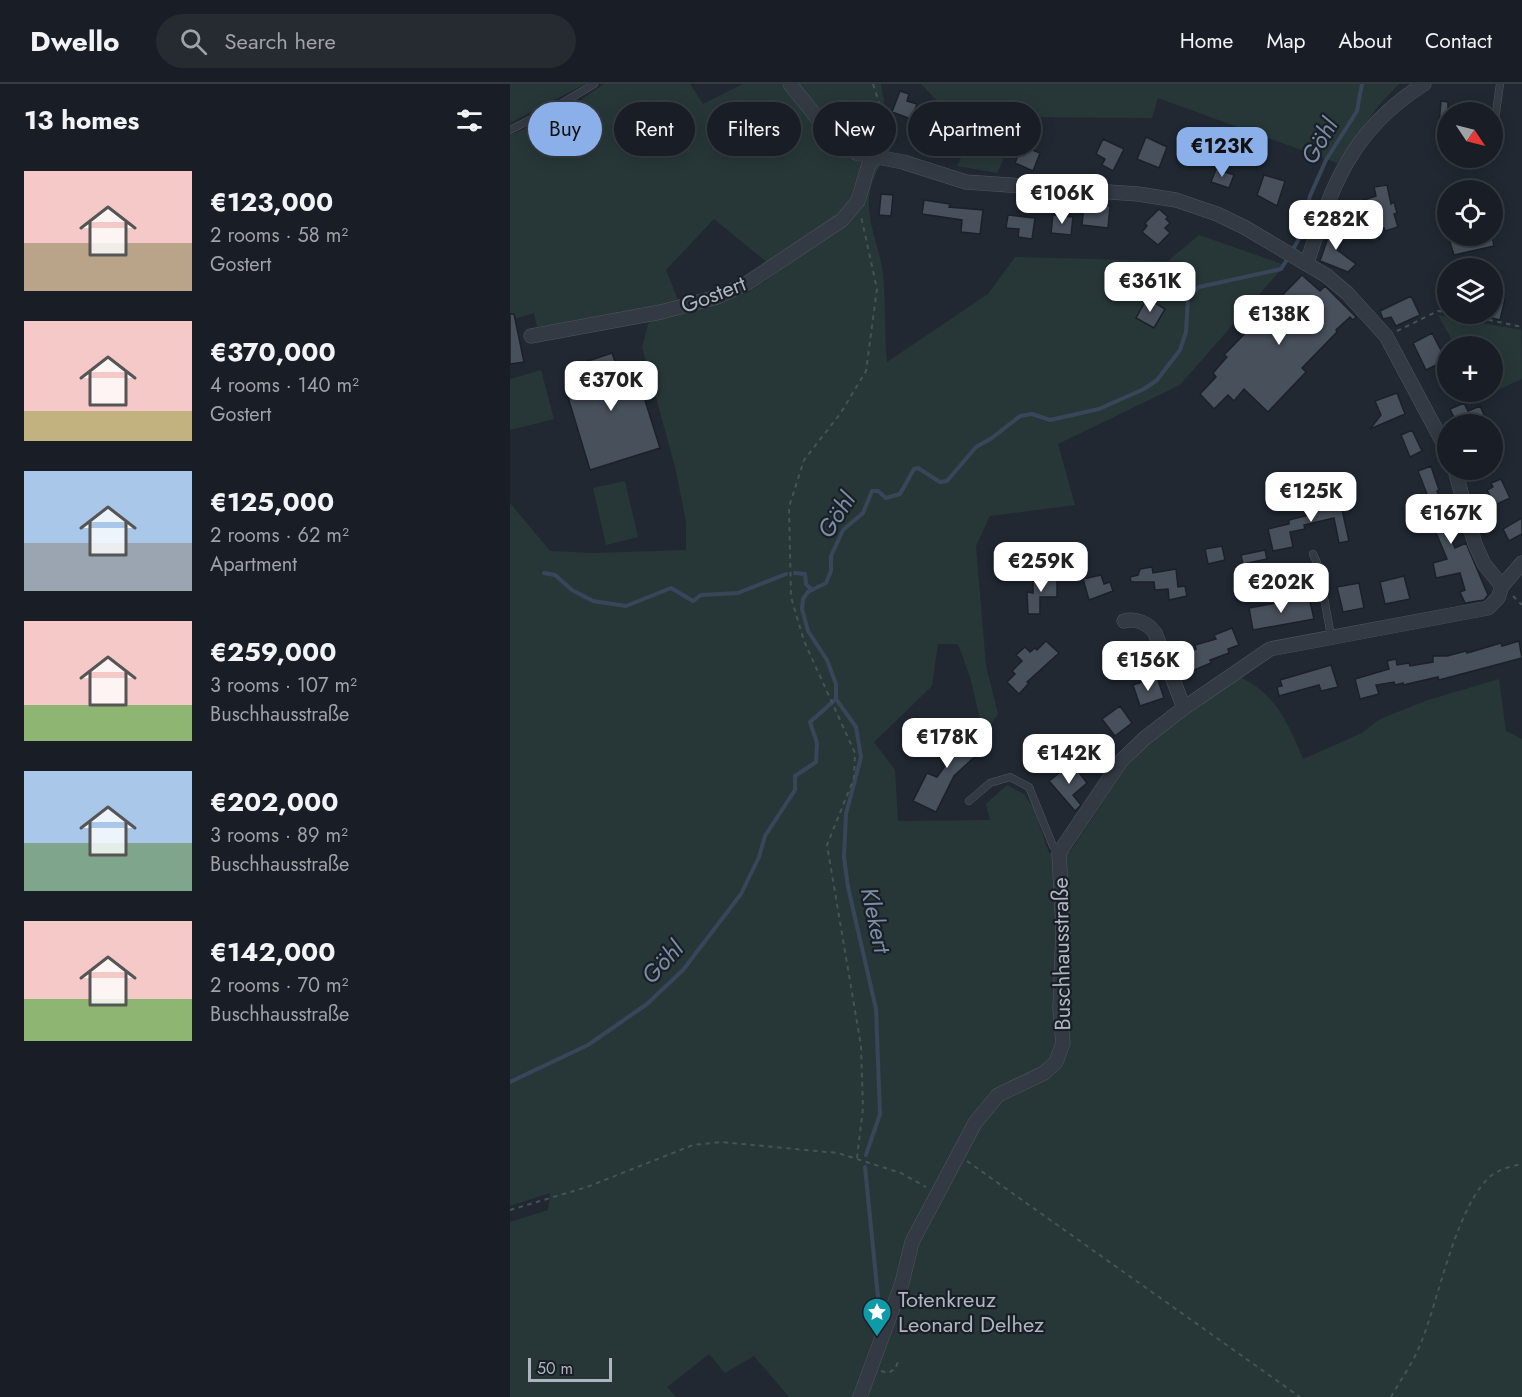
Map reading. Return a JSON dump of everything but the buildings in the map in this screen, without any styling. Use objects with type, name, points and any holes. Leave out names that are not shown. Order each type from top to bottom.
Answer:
[{"type":"street","points":[[790,84],[813,111]]},
{"type":"street","points":[[1302,261],[1333,188],[1353,150],[1377,121],[1424,84]]},
{"type":"street","points":[[875,156],[966,182],[1138,194],[1176,200],[1217,214],[1302,261],[1347,293],[1386,336],[1437,431]]},
{"type":"street","name":"Gostert","points":[[531,336],[661,312],[717,297],[746,284],[842,220],[858,201],[868,167],[875,156]]},
{"type":"street","points":[[1458,480],[1475,544],[1484,564],[1502,586]]},
{"type":"street","name":"Buschhausstraße","points":[[860,1397],[902,1283],[912,1242],[975,1123],[990,1105],[1011,1087],[1044,1074],[1056,1062],[1063,1042],[1060,1008],[1063,929],[1059,853],[1121,761],[1145,738],[1184,708],[1270,649],[1488,608],[1498,598],[1502,586],[1522,562]]},
{"type":"street","points":[[1124,621],[1149,624],[1155,633],[1184,708]]},
{"type":"lane","points":[[510,130],[594,84]]},
{"type":"lane","points":[[1497,102],[1500,84]]},
{"type":"lane","points":[[1313,554],[1318,565],[1331,636]]},
{"type":"lane","points":[[969,801],[990,783],[1010,777],[1029,787],[1053,846],[1059,853]]},
{"type":"path","points":[[873,84],[879,102]]},
{"type":"path","points":[[857,1158],[863,1108],[861,1046],[827,845],[854,778],[855,753],[804,641],[791,597],[789,507],[804,460],[840,414],[866,371],[877,289],[858,201]]},
{"type":"path","points":[[1386,336],[1437,311]]},
{"type":"path","points":[[1503,323],[1522,327]]},
{"type":"path","points":[[510,1209],[597,1184],[693,1145],[712,1143],[826,1152],[857,1158],[901,1173],[938,1194]]},
{"type":"path","points":[[1391,1397],[1422,1342],[1448,1257],[1470,1208],[1492,1176],[1511,1166],[1522,1164]]},
{"type":"path","points":[[974,1165],[1300,1397]]},
{"type":"path","points":[[870,1369],[888,1373],[895,1369],[898,1362]]},
{"type":"shaded area","points":[[510,84],[585,84],[550,102],[528,102],[528,114],[510,123]]},
{"type":"shaded area","points":[[604,84],[690,84],[703,104],[707,102],[743,84],[881,84],[884,102],[813,102],[813,156],[888,156],[875,176],[869,201],[869,213],[883,274],[887,362],[988,294],[1015,257],[1168,261],[1199,235],[1285,265],[1180,385],[1058,444],[1075,505],[990,516],[976,546],[986,666],[998,714],[984,735],[970,677],[958,644],[938,644],[932,686],[874,742],[895,770],[898,821],[990,820],[986,804],[1007,785],[1024,794],[1034,809],[1049,853],[1070,852],[1126,767],[1151,742],[1240,677],[1272,701],[1286,722],[1303,759],[1362,733],[1380,719],[1428,700],[1499,679],[1506,731],[1522,739],[1522,1397],[789,1397],[754,1356],[725,1373],[709,1354],[667,1387],[676,1397],[510,1397],[510,1222],[548,1210],[550,1193],[510,1206],[510,503],[550,551],[593,553],[686,550],[686,521],[675,467],[642,347],[649,321],[701,308],[749,292],[839,229],[769,264],[714,219],[666,270],[679,302],[537,327],[534,313],[510,320],[510,135],[528,127],[528,156],[602,156],[602,102],[578,102]]},
{"type":"shaded area","points":[[921,84],[1399,84],[1379,105],[1337,163],[1158,98],[1152,118],[1041,117],[1041,102],[938,102]]},
{"type":"shaded area","points":[[962,156],[1005,156],[997,173],[957,166]]},
{"type":"shaded area","points":[[1443,324],[1488,324],[1521,330],[1522,379],[1503,388],[1503,336],[1450,336]]},
{"type":"shaded area","points":[[541,370],[554,419],[510,430],[510,379]]},
{"type":"shaded area","points":[[625,481],[638,537],[606,545],[593,488]]},
{"type":"waterway","name":"Göhl","points":[[1292,251],[1300,237],[1310,196],[1326,160],[1357,111],[1362,84]]},
{"type":"waterway","name":"Göhl","points":[[510,1082],[588,1045],[647,1004],[683,970],[741,894],[759,857],[765,836],[795,790],[795,776],[816,762],[817,743],[810,722],[836,699],[836,684],[827,660],[808,631],[802,609],[803,599],[808,592],[826,583],[831,571],[831,556],[843,530],[863,513],[872,491],[878,491],[886,498],[900,494],[914,469],[918,468],[940,482],[947,481],[976,447],[992,438],[1020,416],[1032,414],[1050,420],[1099,409],[1144,389],[1157,380],[1180,350],[1186,332],[1188,298],[1199,287],[1281,269],[1288,258]]},
{"type":"waterway","points":[[544,573],[555,575],[572,590],[593,601],[626,606],[671,588],[693,601],[701,595],[738,593],[786,574]]},
{"type":"waterway","points":[[795,573],[805,574],[806,584],[812,590]]},
{"type":"waterway","name":"Klekert","points":[[836,699],[856,727],[861,757],[846,814],[844,857],[848,887],[876,1009],[880,1114],[866,1155]]},
{"type":"waterway","name":"Klekert","points":[[865,1167],[879,1307]]},
{"type":"place","name":"Totenkreuz Leonard Delhez","points":[[877,1338]]}]
